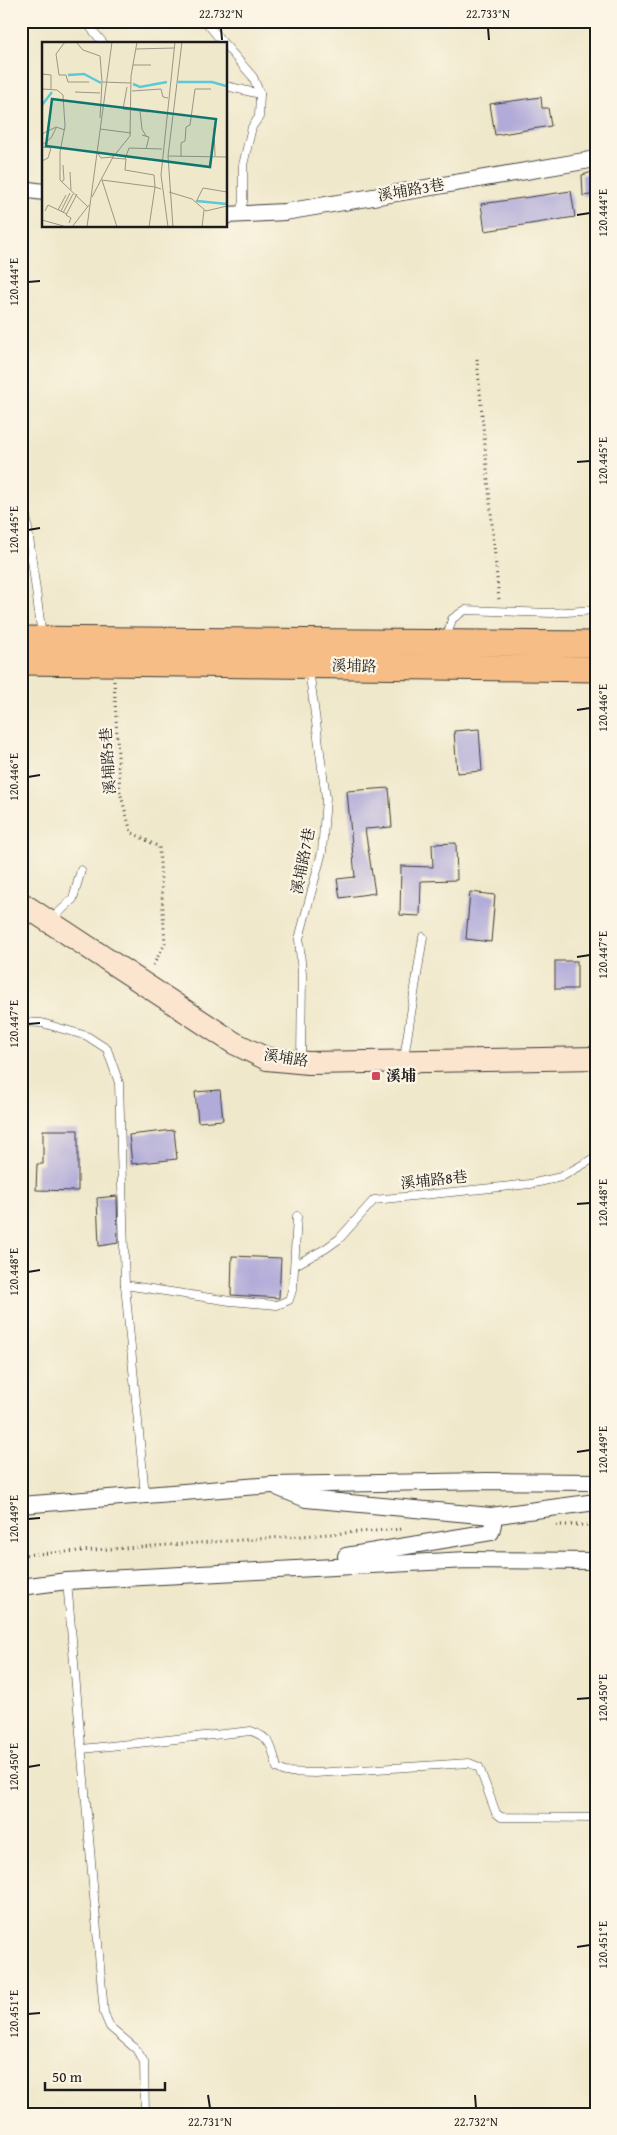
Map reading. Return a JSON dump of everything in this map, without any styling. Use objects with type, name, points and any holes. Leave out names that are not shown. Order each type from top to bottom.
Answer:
[{"type":"main road","name":"溪埔路","points":[[32,639],[596,644]]},
{"type":"main road","name":"溪埔路","points":[[21,662],[596,669]]},
{"type":"street","name":"溪埔路3巷","points":[[233,215],[285,212],[596,159]]},
{"type":"street","points":[[21,189],[42,192]]},
{"type":"street","name":"溪埔路","points":[[21,903],[234,1043],[267,1059],[300,1062],[403,1062],[596,1058]]},
{"type":"street","points":[[21,1505],[272,1485],[487,1481],[596,1482]]},
{"type":"street","points":[[272,1485],[306,1499],[492,1516],[596,1502]]},
{"type":"street","points":[[303,1567],[336,1558],[491,1532],[492,1516]]},
{"type":"street","points":[[21,1587],[67,1581],[303,1567],[467,1560],[596,1561]]},
{"type":"lane","points":[[86,21],[102,42]]},
{"type":"lane","points":[[205,21],[222,42]]},
{"type":"lane","points":[[228,48],[253,77],[260,94],[259,117],[252,127],[243,165],[243,202],[233,215]]},
{"type":"lane","points":[[228,86],[260,94]]},
{"type":"lane","points":[[25,507],[32,639]]},
{"type":"lane","points":[[445,643],[452,620],[465,610],[500,613],[551,613],[596,610]]},
{"type":"lane","name":"溪埔路7巷","points":[[300,1062],[302,974],[299,939],[322,852],[326,798],[309,665]]},
{"type":"lane","points":[[50,922],[73,899],[81,870]]},
{"type":"lane","points":[[403,1062],[422,937]]},
{"type":"lane","points":[[21,1022],[42,1023],[87,1036],[106,1049],[119,1083],[125,1285],[145,1496]]},
{"type":"lane","name":"溪埔路8巷","points":[[295,1265],[325,1250],[339,1239],[374,1200],[530,1184],[561,1177],[596,1157]]},
{"type":"lane","points":[[125,1285],[230,1301],[277,1305],[289,1300],[293,1287],[297,1216]]},
{"type":"lane","points":[[67,1581],[104,2013],[110,2027],[136,2049],[144,2062],[145,2114]]},
{"type":"lane","points":[[82,1749],[251,1731],[264,1736],[272,1747],[277,1768],[285,1772],[316,1773],[469,1763],[479,1767],[496,1813],[501,1817],[596,1818]]},
{"type":"path","points":[[477,359],[500,613]]},
{"type":"path","name":"溪埔路5巷","points":[[113,663],[120,792],[131,832],[159,847],[165,944],[142,982]]},
{"type":"path","points":[[549,1525],[596,1525]]},
{"type":"path","points":[[21,1554],[408,1529]]},
{"type":"building","points":[[541,97],[542,108],[548,108],[551,126],[495,135],[490,104]]},
{"type":"building","points":[[596,171],[596,194],[583,196],[582,175]]},
{"type":"building","points":[[571,191],[575,217],[485,231],[481,204]]},
{"type":"building","points":[[479,729],[482,771],[457,773],[454,731]]},
{"type":"building","points":[[389,788],[392,827],[365,829],[375,893],[340,898],[337,879],[355,877],[347,791]]},
{"type":"building","points":[[456,843],[457,880],[421,881],[420,916],[400,915],[401,866],[433,867],[432,844]]},
{"type":"building","points":[[470,892],[495,895],[491,942],[466,939]]},
{"type":"building","points":[[555,961],[577,961],[577,989],[555,989]]},
{"type":"building","points":[[220,1090],[223,1120],[198,1122],[195,1092]]},
{"type":"building","points":[[43,1130],[78,1130],[78,1191],[36,1190],[37,1164],[43,1164]]},
{"type":"building","points":[[174,1130],[177,1159],[132,1164],[129,1135]]},
{"type":"building","points":[[117,1196],[118,1243],[99,1246],[97,1198]]},
{"type":"building","points":[[232,1256],[281,1258],[279,1298],[231,1295]]},
{"type":"place","name":"溪埔","points":[[376,1076]]}]
